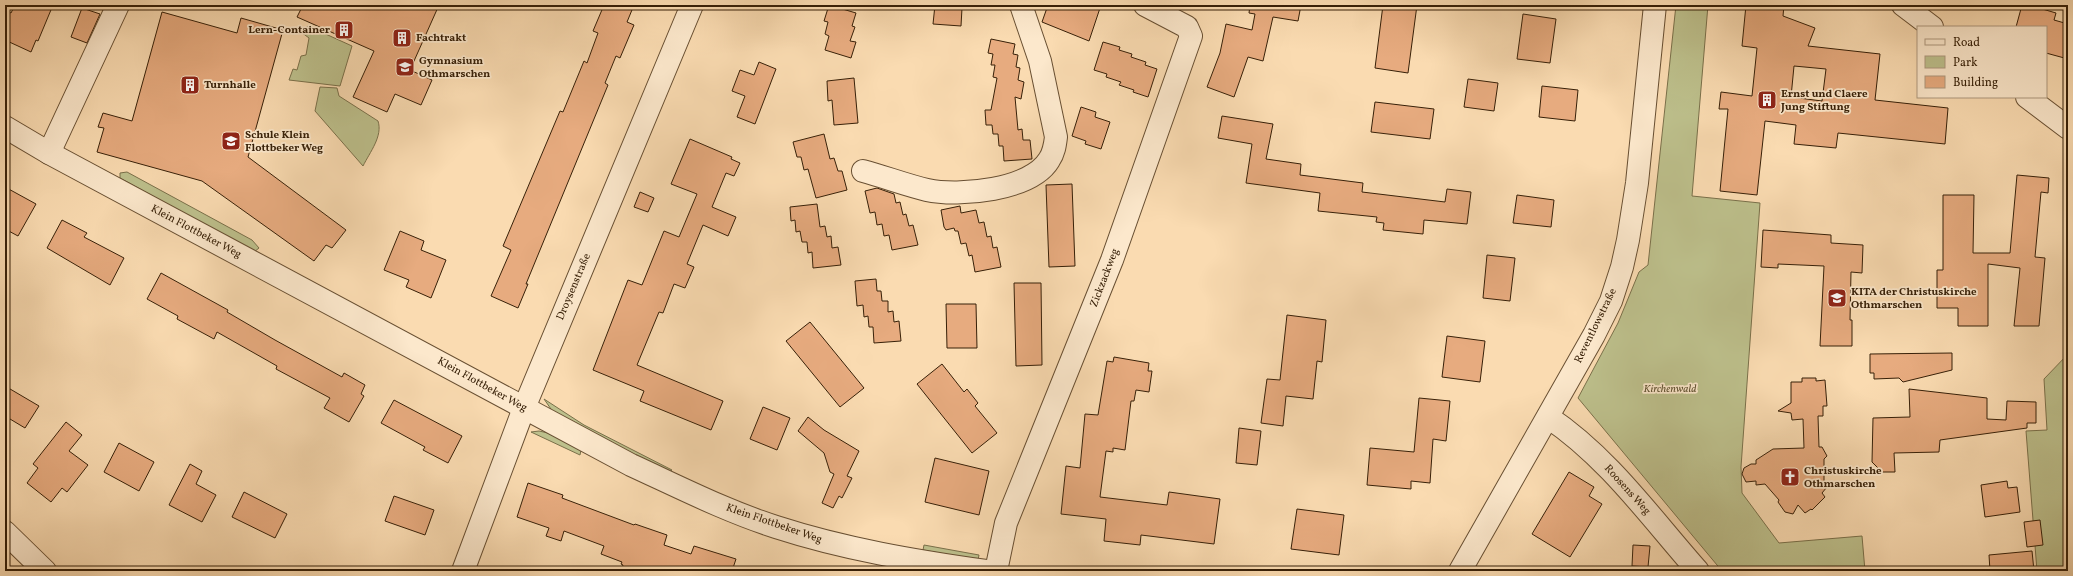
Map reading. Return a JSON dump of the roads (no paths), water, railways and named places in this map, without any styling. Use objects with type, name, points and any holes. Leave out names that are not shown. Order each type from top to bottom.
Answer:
[{"type":"street","points":[[49,153],[118,5]]},
{"type":"street","name":"Droysenstraße","points":[[463,571],[524,408],[692,5]]},
{"type":"street","points":[[863,171],[928,190],[953,194],[978,192],[999,188],[1021,180],[1036,172],[1049,161],[1054,149],[1056,136],[1055,129],[1040,61],[1021,5]]},
{"type":"street","name":"Zickzackweg","points":[[996,571],[1006,524],[1050,418],[1112,260],[1191,36],[1186,27],[1145,5]]},
{"type":"street","name":"Reventlowstraße","points":[[1460,571],[1597,328],[1610,301],[1622,267],[1637,183],[1655,5]]},
{"type":"street","points":[[1902,5],[1931,26]]},
{"type":"street","points":[[2028,98],[2068,128]]},
{"type":"street","name":"Klein Flottbeker Weg","points":[[5,127],[49,153],[631,465],[718,506],[775,527],[824,542],[902,559],[986,571]]},
{"type":"street","name":"Roosens Weg","points":[[1548,417],[1564,428],[1609,467],[1698,571]]},
{"type":"street","points":[[5,532],[45,571]]},
{"type":"place","name":"Lern-Container","points":[[344,30]]},
{"type":"place","name":"Fachtrakt","points":[[402,38]]},
{"type":"place","name":"Gymnasium Othmarschen","points":[[405,67]]},
{"type":"place","name":"Turnhalle","points":[[190,85]]},
{"type":"place","name":"Ernst und Claere Jung Stiftung","points":[[1767,100]]},
{"type":"place","name":"Schule Klein Flottbeker Weg","points":[[231,141]]},
{"type":"place","name":"KITA der Christuskirche Othmarschen","points":[[1837,298]]},
{"type":"place","name":"Christuskirche Othmarschen","points":[[1790,477]]},
{"type":"park label","name":"Kirchenwald","points":[[1670,389]]}]
